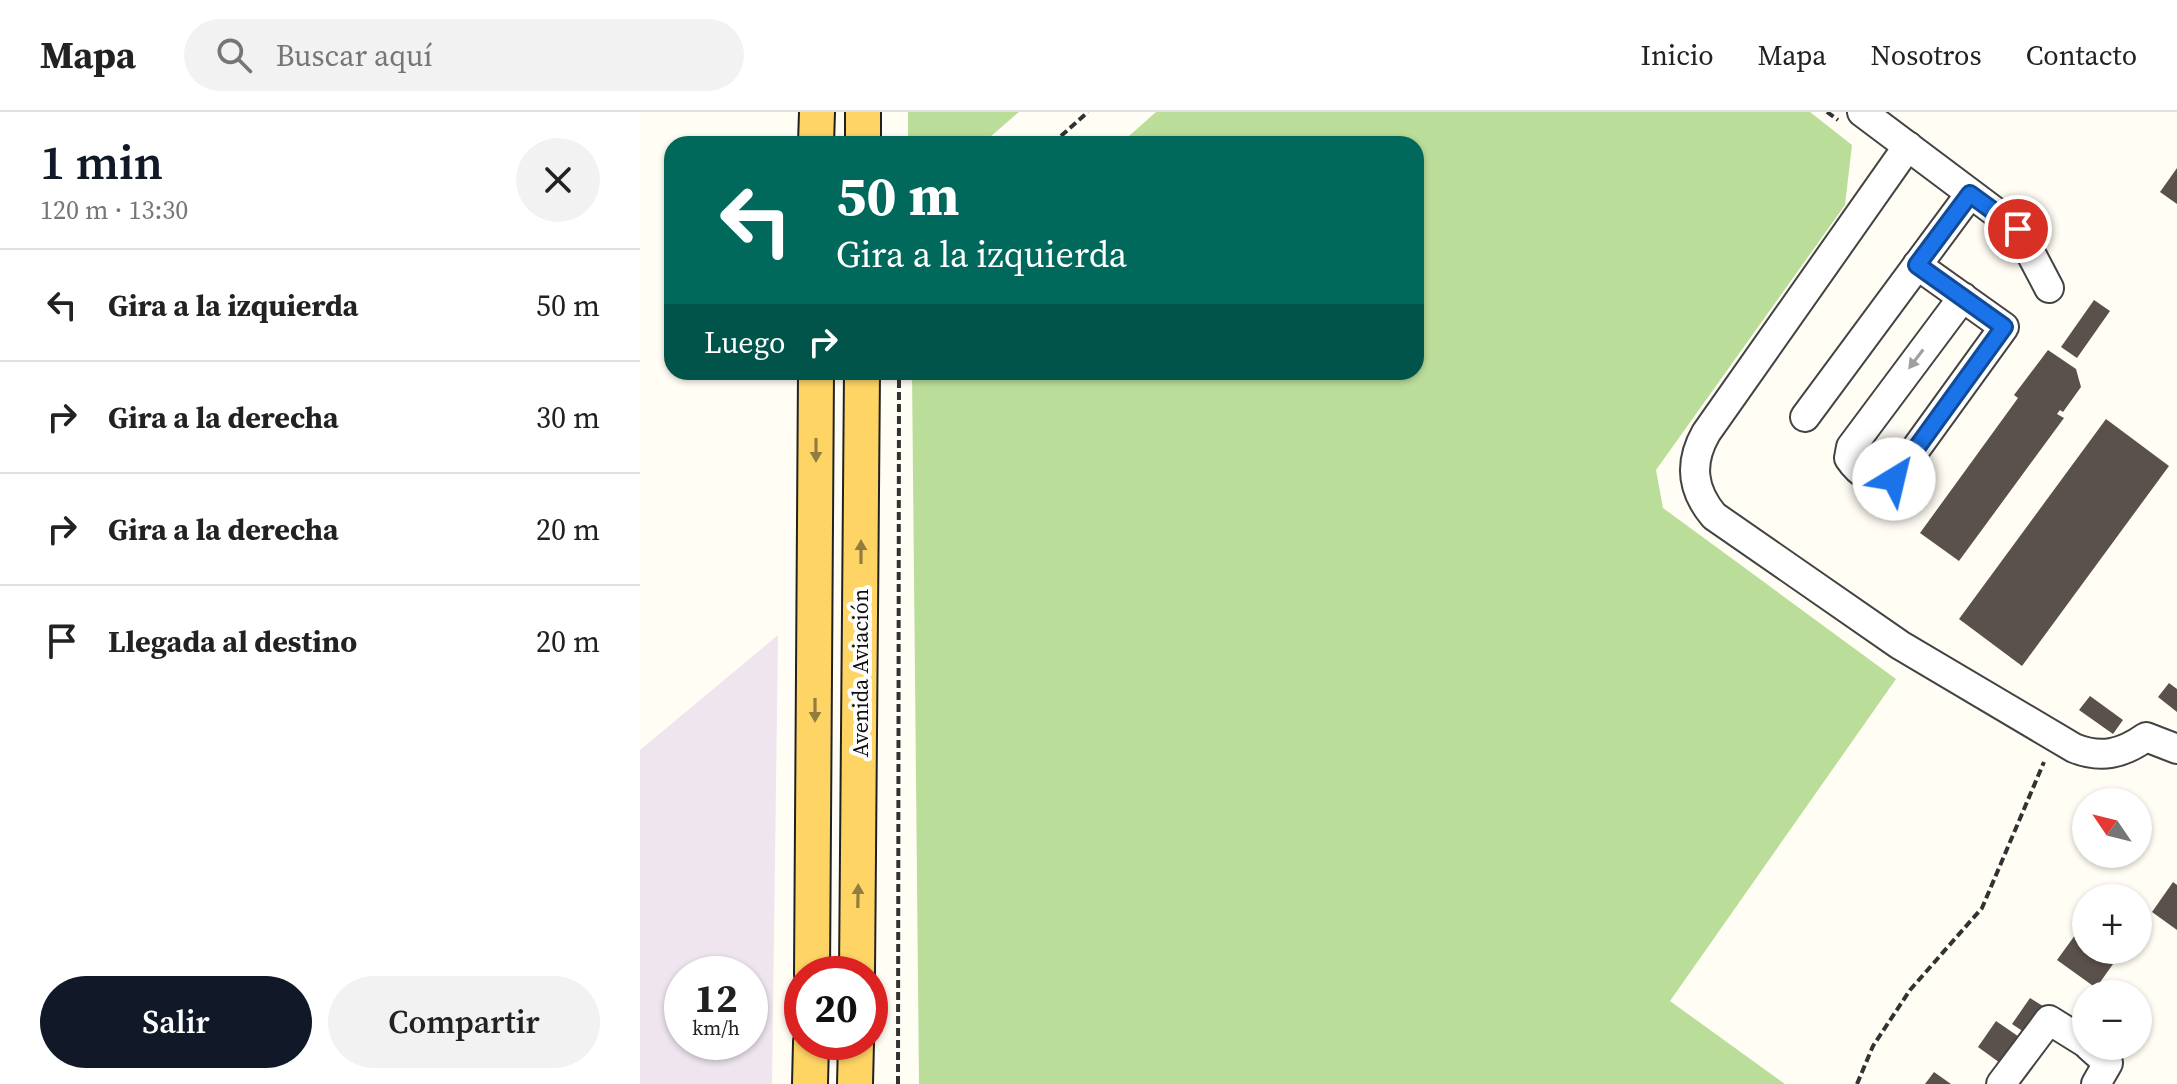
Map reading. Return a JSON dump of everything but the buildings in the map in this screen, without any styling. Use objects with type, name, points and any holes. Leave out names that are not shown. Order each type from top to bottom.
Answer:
[{"type":"main road","points":[[816,136],[817,112]]},
{"type":"main road","points":[[863,112],[863,136]]},
{"type":"main road","name":"Avenida Aviación","points":[[812,956],[816,380]]},
{"type":"main road","name":"Avenida Aviación","points":[[857,956],[862,380]]},
{"type":"main road","points":[[810,1084],[811,1060]]},
{"type":"main road","points":[[855,1084],[856,1060]]},
{"type":"lane","points":[[1862,112],[2018,229],[2049,288]]},
{"type":"lane","points":[[1908,146],[1706,433],[1694,467],[1696,486],[1714,516],[1735,531],[1900,645],[2054,737],[2093,756],[2129,749],[2146,737],[2177,749]]},
{"type":"lane","points":[[1805,417],[1970,194]]},
{"type":"lane","points":[[1917,265],[1963,297],[2004,327],[1894,479],[1875,481],[1849,458],[1851,447],[1963,297]]},
{"type":"lane","points":[[814,782],[828,839],[823,956]]},
{"type":"lane","points":[[2001,1084],[2049,1020],[2072,1035]]},
{"type":"lane","points":[[2096,1084],[2108,1063],[2105,1060]]},
{"type":"path","points":[[1061,136],[1088,112]]},
{"type":"path","points":[[898,1084],[899,380]]},
{"type":"path","points":[[1857,1084],[1873,1046],[1910,990],[1982,908],[2054,737]]},
{"type":"shaded area","points":[[778,635],[772,1084],[640,1084],[640,750]]},
{"type":"green space","points":[[908,112],[1019,112],[991,136],[908,136]]},
{"type":"green space","points":[[1156,112],[1810,112],[1852,145],[1845,205],[1656,470],[1663,508],[1896,679],[1670,1001],[1785,1084],[919,1084],[912,380],[1424,380],[1424,136],[1129,136]]},
{"type":"route","points":[[1894,479],[2004,327],[1917,265],[1970,194],[2018,229]]}]
